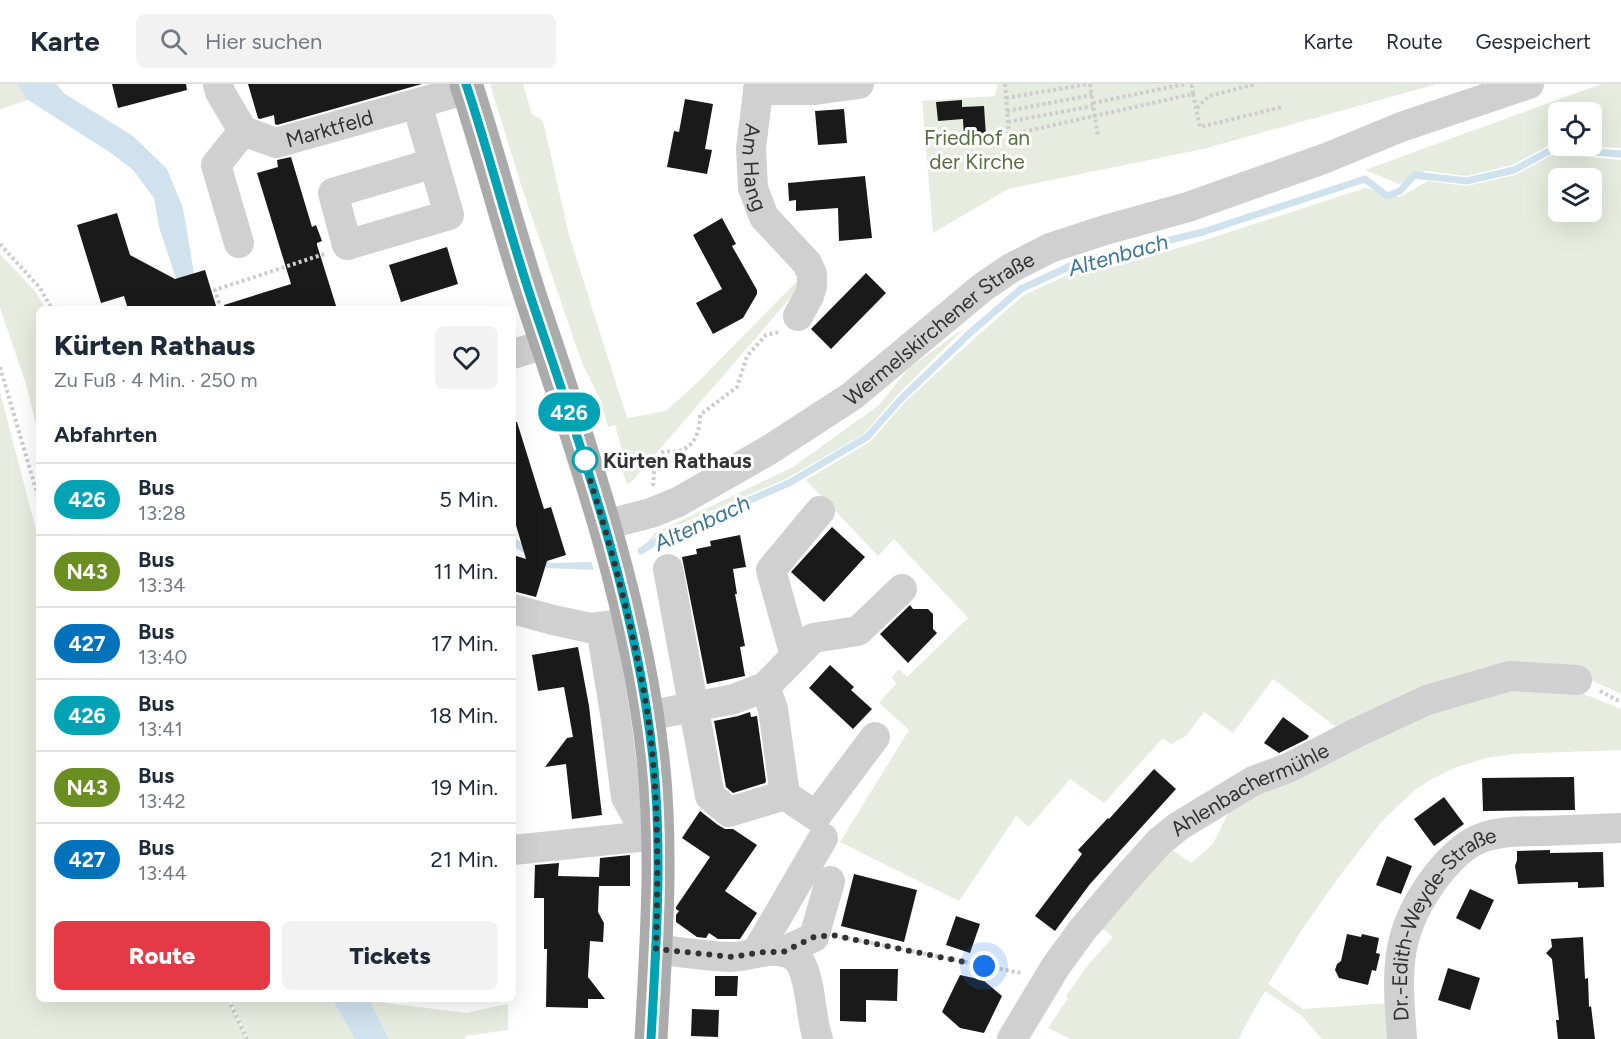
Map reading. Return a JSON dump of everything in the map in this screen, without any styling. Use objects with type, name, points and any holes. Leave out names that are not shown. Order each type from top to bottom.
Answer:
[{"type":"main road","points":[[467,86],[515,249],[604,525],[615,625],[647,716],[653,759],[652,835],[656,949],[651,1039]]},
{"type":"street","points":[[218,84],[220,92],[243,131],[216,165],[239,243]]},
{"type":"street","points":[[759,87],[815,90],[859,84]]},
{"type":"street","name":"Wermelskirchener Straße","points":[[604,525],[651,513],[678,502],[727,476],[852,396],[983,287],[1011,268],[1050,248],[1188,207],[1326,158],[1401,128],[1529,84]]},
{"type":"street","name":"Marktfeld","points":[[243,131],[276,143],[417,104],[467,86]]},
{"type":"street","name":"Am Hang","points":[[759,87],[752,148],[753,188],[764,217],[807,263],[812,274],[809,296],[798,316]]},
{"type":"street","points":[[417,104],[434,163]]},
{"type":"street","points":[[516,353],[546,344]]},
{"type":"street","points":[[795,656],[771,570],[820,511]]},
{"type":"street","points":[[668,569],[710,796],[729,812],[785,795]]},
{"type":"street","points":[[647,716],[734,699],[765,687],[813,638],[858,632],[902,589]]},
{"type":"street","points":[[516,610],[590,628],[615,625],[616,720],[626,797],[652,835],[516,850]]},
{"type":"street","name":"Ahlenbachermühle","points":[[1012,1039],[1056,966],[1083,929],[1124,880],[1160,842],[1179,826],[1253,781],[1288,768],[1427,700],[1510,676],[1577,680]]},
{"type":"street","points":[[765,687],[773,709],[785,795],[816,816],[875,737]]},
{"type":"street","name":"Dr.-Edith-Weyde-Straße","points":[[1402,1039],[1398,984],[1401,947],[1417,906],[1430,884],[1453,856],[1468,844],[1483,837],[1507,832],[1621,828]]},
{"type":"street","points":[[770,952],[823,838]]},
{"type":"street","points":[[656,949],[732,957],[770,952],[814,937],[830,881]]},
{"type":"street","points":[[770,952],[794,956],[802,964],[813,1025],[818,1039]]},
{"type":"path","points":[[1005,84],[1009,135],[1193,94]]},
{"type":"path","points":[[1006,98],[1089,84],[1098,137]]},
{"type":"path","points":[[1008,122],[1185,84]]},
{"type":"path","points":[[1197,109],[1209,96],[1256,84]]},
{"type":"path","points":[[1193,85],[1200,127],[1282,107]]},
{"type":"path","points":[[1007,111],[1092,95]]},
{"type":"path","points":[[0,244],[40,288],[50,306]]},
{"type":"path","points":[[651,513],[655,459],[664,451],[675,452],[687,449],[697,435],[700,415],[737,387],[747,356],[766,335],[786,330],[798,316]]},
{"type":"path","points":[[0,367],[36,490]]},
{"type":"path","points":[[814,937],[832,935],[1049,979]]},
{"type":"path","points":[[229,1002],[247,1039]]},
{"type":"green space","points":[[0,84],[16,84],[28,100],[0,109]]},
{"type":"green space","points":[[490,84],[523,84],[532,114],[543,121],[569,235],[627,418],[666,411],[698,382],[799,279],[792,296],[633,480],[627,484],[618,460],[624,457],[615,425],[608,427],[601,401],[582,363],[523,191]]},
{"type":"green space","name":"Friedhof an der Kirche","points":[[997,84],[1437,84],[1203,149],[1008,189],[933,233],[922,101],[995,96]]},
{"type":"green space","points":[[1601,84],[1621,84],[1621,148],[1602,147],[1602,102],[1552,102]]},
{"type":"green space","points":[[1548,103],[1548,146],[1512,165],[1467,176],[1426,171],[1399,184],[1365,170]]},
{"type":"green space","points":[[1550,156],[1621,160],[1621,694],[1578,674],[1344,733],[1273,679],[1233,733],[1204,712],[1186,736],[1171,744],[1163,738],[1104,803],[1070,779],[1029,827],[1016,816],[959,901],[840,842],[909,730],[879,703],[896,684],[892,677],[899,669],[907,677],[968,618],[894,539],[878,556],[806,480],[871,441],[905,402],[1024,295],[1081,269],[1116,266],[1365,188],[1400,197],[1428,181],[1467,186],[1515,175]]},
{"type":"green space","points":[[0,254],[35,291],[44,306],[36,306],[36,425],[26,384],[0,308]]},
{"type":"green space","points":[[966,327],[898,394],[864,434],[786,479],[659,533],[642,548],[655,533],[793,467],[879,405],[909,368]]},
{"type":"green space","points":[[0,392],[36,530],[36,1002],[228,1002],[247,1039],[0,1039]]},
{"type":"green space","points":[[1511,684],[1567,687],[1621,709],[1621,750],[1513,754],[1486,758],[1454,768],[1415,790],[1383,820],[1338,878],[1268,984],[1303,1009],[1389,1003],[1396,1039],[1322,1039],[1301,1015],[1265,991],[1239,1039],[1071,1039],[1048,1028],[1068,998],[1066,996],[1088,965],[1113,937],[1097,924],[1167,846],[1191,863],[1213,844],[1234,801],[1360,737]]},
{"type":"green space","points":[[231,1002],[334,1002],[355,1039],[248,1039]]},
{"type":"green space","points":[[370,1002],[466,1013],[508,1004],[508,1030],[465,1036],[465,1039],[389,1039]]},
{"type":"water","points":[[16,84],[56,84],[65,94],[133,136],[167,169],[183,208],[199,306],[196,306],[182,297],[159,227],[154,198],[133,170],[111,153],[28,100]]},
{"type":"water","points":[[516,539],[551,563],[591,562],[594,570],[547,568],[516,548]]},
{"type":"water","points":[[334,1002],[370,1002],[389,1039],[355,1039]]},
{"type":"building","points":[[112,84],[186,84],[187,90],[118,108]]},
{"type":"building","points":[[248,84],[422,84],[277,125],[274,115],[258,118]]},
{"type":"building","points":[[685,99],[713,104],[705,149],[712,150],[707,174],[667,167],[674,131],[679,132]]},
{"type":"building","points":[[962,100],[962,107],[984,106],[986,136],[964,138],[963,119],[938,121],[936,102]]},
{"type":"building","points":[[844,109],[847,143],[818,145],[815,111]]},
{"type":"building","points":[[291,157],[312,227],[316,225],[322,241],[317,245],[336,306],[224,306],[291,284],[257,173],[278,167],[277,160]]},
{"type":"building","points":[[865,176],[872,238],[839,241],[838,208],[796,211],[796,200],[789,201],[788,183]]},
{"type":"building","points":[[117,213],[130,255],[175,279],[205,270],[216,306],[127,306],[124,296],[101,303],[77,225]]},
{"type":"building","points":[[722,218],[736,244],[732,246],[757,290],[757,294],[743,318],[713,334],[696,303],[722,289],[693,235]]},
{"type":"building","points":[[447,247],[458,284],[401,302],[389,265]]},
{"type":"building","points":[[866,273],[886,293],[831,349],[811,329]]},
{"type":"building","points":[[516,422],[544,509],[551,507],[566,555],[547,561],[536,597],[516,592],[516,556],[526,559],[516,525]]},
{"type":"building","points":[[832,527],[865,557],[824,602],[791,572]]},
{"type":"building","points":[[740,535],[746,567],[733,569],[737,594],[735,594],[745,646],[740,647],[745,676],[707,684],[682,557],[697,554],[696,549],[711,546],[710,541]]},
{"type":"building","points":[[910,605],[913,609],[928,609],[933,614],[933,629],[937,633],[908,663],[880,634]]},
{"type":"building","points":[[578,647],[589,706],[602,815],[572,819],[566,764],[545,767],[567,738],[573,737],[564,687],[538,691],[532,655]]},
{"type":"building","points":[[830,665],[854,687],[851,690],[872,709],[853,729],[809,688]]},
{"type":"building","points":[[750,712],[751,717],[757,716],[766,781],[733,793],[726,787],[714,721]]},
{"type":"building","points":[[1283,717],[1309,736],[1279,753],[1264,743]]},
{"type":"building","points":[[1154,769],[1176,789],[1090,884],[1055,931],[1035,916],[1082,854],[1078,850]]},
{"type":"building","points":[[1574,777],[1575,810],[1483,811],[1482,778]]},
{"type":"building","points":[[1444,797],[1464,824],[1434,846],[1414,819]]},
{"type":"building","points":[[700,811],[718,825],[725,829],[733,829],[757,845],[725,891],[757,913],[740,939],[718,939],[709,933],[706,938],[697,937],[676,922],[676,915],[679,911],[676,907],[710,857],[682,838]]},
{"type":"building","points":[[1550,850],[1550,853],[1603,852],[1604,887],[1578,888],[1578,882],[1518,884],[1515,866],[1517,851]]},
{"type":"building","points":[[630,855],[630,886],[599,886],[598,912],[604,923],[603,942],[590,941],[588,977],[605,999],[588,999],[588,1008],[546,1007],[547,949],[544,949],[544,898],[534,898],[535,865],[559,863],[558,876],[599,877],[600,858]]},
{"type":"building","points":[[1387,856],[1412,866],[1401,894],[1376,885]]},
{"type":"building","points":[[854,874],[917,890],[904,942],[841,926]]},
{"type":"building","points":[[1470,889],[1494,900],[1480,930],[1456,918]]},
{"type":"building","points":[[956,916],[980,924],[970,953],[946,945]]},
{"type":"building","points":[[1347,934],[1361,937],[1362,934],[1379,938],[1376,953],[1380,954],[1376,971],[1372,970],[1368,985],[1339,978],[1335,970],[1341,961]]},
{"type":"building","points":[[1583,937],[1585,979],[1588,978],[1589,1007],[1591,1006],[1595,1039],[1558,1039],[1556,1020],[1559,1020],[1552,959],[1546,953],[1552,947],[1551,939]]},
{"type":"building","points":[[1448,968],[1480,978],[1470,1010],[1438,1000]]},
{"type":"building","points":[[840,969],[898,969],[897,1001],[866,1000],[866,1022],[840,1021]]},
{"type":"building","points":[[960,975],[983,980],[1002,996],[984,1033],[960,1028],[942,1012]]},
{"type":"building","points":[[715,976],[738,976],[737,996],[715,996]]},
{"type":"building","points":[[692,1009],[719,1010],[718,1037],[691,1036]]},
{"type":"waterway","name":"Altenbach","points":[[641,551],[658,540],[789,483],[867,437],[902,398],[971,332],[1021,289],[1079,262],[1203,232],[1365,179],[1387,196],[1400,191],[1414,175],[1467,181],[1514,170],[1553,149],[1621,154]]},
{"type":"bus line","name":"426","points":[[466,84],[515,249],[604,525],[629,624],[647,716],[653,759],[657,835],[656,949],[651,1039]]},
{"type":"place","name":"Kürten Rathaus","points":[[585,460]]},
{"type":"route","points":[[585,460],[615,566],[647,716],[656,802],[656,949],[732,957],[764,952],[783,952],[814,937],[832,935],[984,966]]}]
